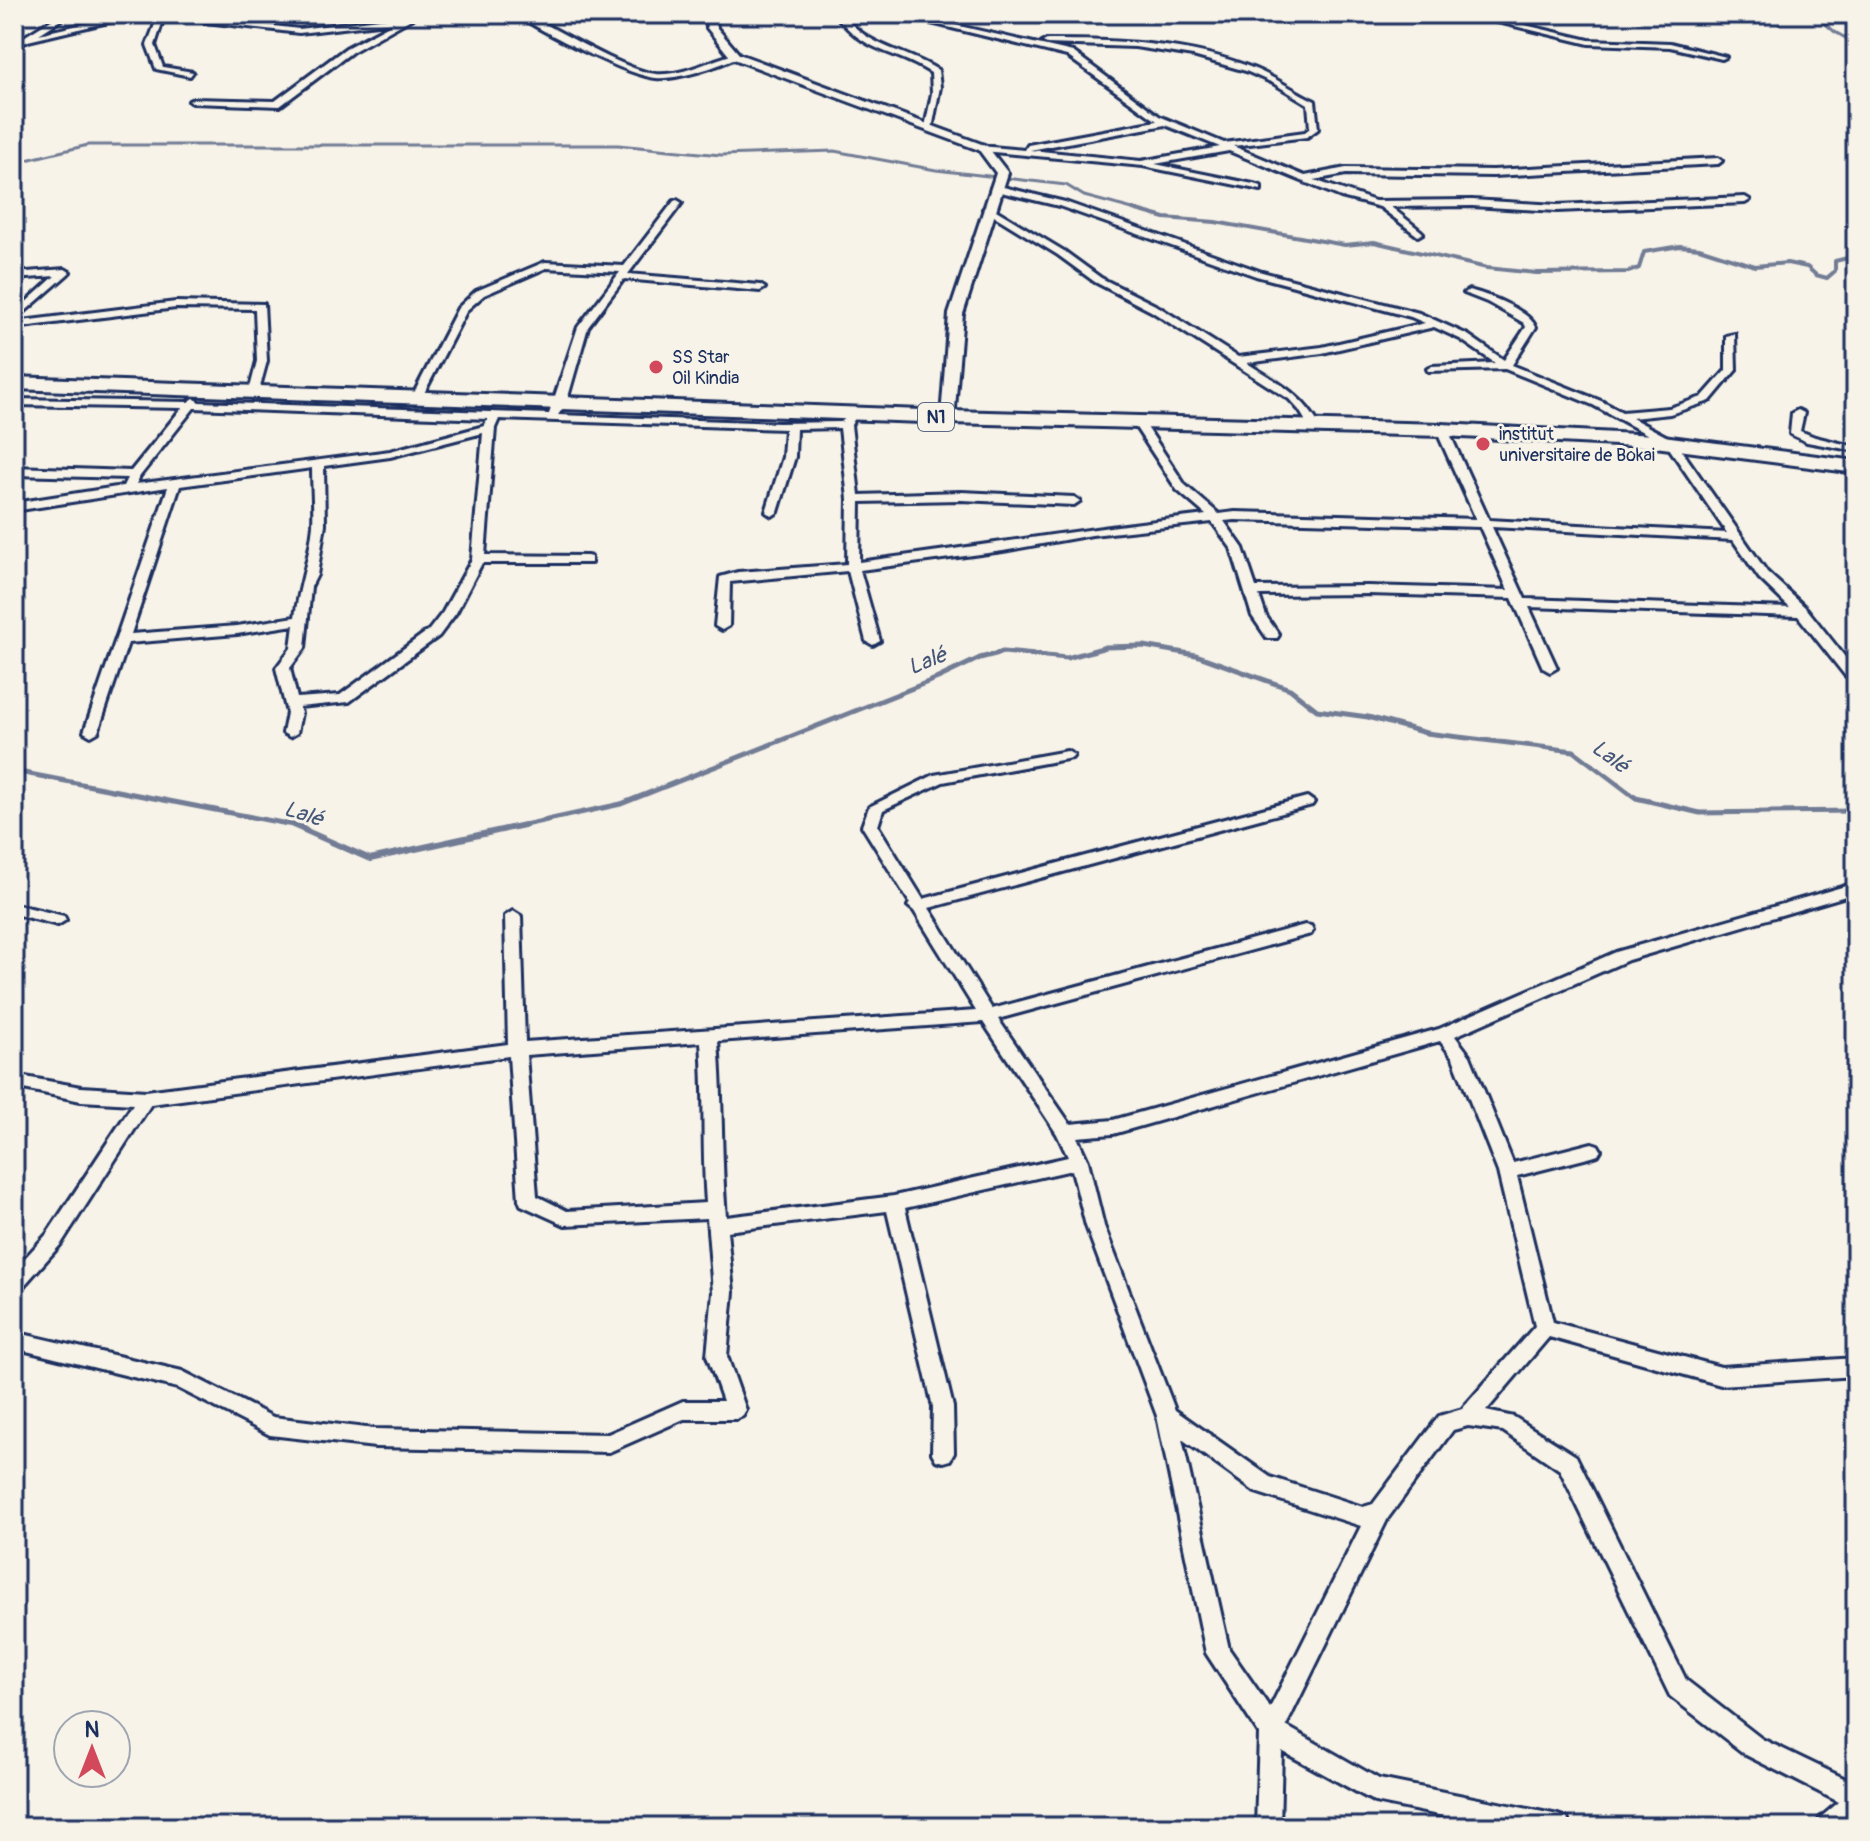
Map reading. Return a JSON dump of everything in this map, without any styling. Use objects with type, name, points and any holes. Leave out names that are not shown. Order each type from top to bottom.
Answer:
[{"type":"highway","name":"N1","points":[[14,383],[416,399],[556,411],[783,420],[949,417],[1442,430],[1855,456]]},
{"type":"street","points":[[14,46],[66,14]]},
{"type":"street","points":[[25,39],[138,14]]},
{"type":"street","points":[[156,14],[299,31],[351,27],[416,14]]},
{"type":"street","points":[[156,14],[161,18],[151,45],[160,69],[190,74]]},
{"type":"street","points":[[383,14],[402,18]]},
{"type":"street","points":[[520,14],[654,77],[693,70],[712,61],[735,56]]},
{"type":"street","points":[[591,14],[624,19],[689,14]]},
{"type":"street","points":[[710,14],[712,28],[735,56],[983,148],[1141,164],[1258,188]]},
{"type":"street","points":[[839,14],[852,34],[887,52],[920,61],[935,72],[937,97],[929,116],[929,127]]},
{"type":"street","points":[[898,14],[1070,54],[1156,118],[1344,195],[1382,204],[1472,203],[1557,208],[1745,200]]},
{"type":"street","points":[[1469,14],[1589,42],[1670,45],[1722,57]]},
{"type":"street","points":[[193,101],[277,104],[349,50],[402,18]]},
{"type":"street","points":[[1027,42],[1099,42],[1160,47],[1242,68],[1276,81],[1312,103],[1314,129],[1307,134],[1141,164]]},
{"type":"street","points":[[1007,152],[1166,122]]},
{"type":"street","points":[[983,148],[999,179],[1259,274],[1339,293],[1435,324],[1464,337],[1506,366],[1622,415],[1671,443],[1763,575],[1802,612],[1856,680]]},
{"type":"street","points":[[1308,178],[1346,171],[1493,173],[1718,161]]},
{"type":"street","points":[[949,417],[956,314],[999,179]]},
{"type":"street","points":[[15,509],[128,489],[390,454],[492,422],[556,411],[583,327],[677,203]]},
{"type":"street","points":[[1382,204],[1418,233]]},
{"type":"street","points":[[988,209],[1061,253],[1098,280],[1155,309],[1293,397],[1304,408],[1314,426]]},
{"type":"street","points":[[416,399],[463,308],[480,293],[545,265],[760,288]]},
{"type":"street","points":[[14,276],[65,272],[14,318]]},
{"type":"street","points":[[1469,293],[1491,300],[1528,321],[1531,327],[1506,366]]},
{"type":"street","points":[[14,325],[176,305],[260,306],[262,361],[254,392]]},
{"type":"street","points":[[1235,361],[1322,350],[1435,324]]},
{"type":"street","points":[[1622,415],[1670,411],[1706,399],[1731,370],[1731,336]]},
{"type":"street","points":[[1432,369],[1506,366]]},
{"type":"street","points":[[128,489],[134,475],[190,405],[208,390]]},
{"type":"street","points":[[14,402],[190,405],[492,422]]},
{"type":"street","points":[[1798,413],[1794,432],[1855,456]]},
{"type":"street","points":[[848,419],[854,499],[853,567],[873,641]]},
{"type":"street","points":[[772,512],[789,457],[783,420]]},
{"type":"street","points":[[1137,420],[1181,487],[1215,517],[1237,548],[1259,616],[1272,635]]},
{"type":"street","points":[[293,703],[344,699],[434,633],[449,613],[478,559],[492,422]]},
{"type":"street","points":[[1442,430],[1550,668]]},
{"type":"street","points":[[290,733],[293,703],[283,668],[298,648],[305,587],[311,575],[319,524],[318,464]]},
{"type":"street","points":[[14,471],[134,475]]},
{"type":"street","points":[[91,732],[175,484]]},
{"type":"street","points":[[854,499],[961,496],[1074,501]]},
{"type":"street","points":[[722,626],[724,580],[738,576],[853,567],[1003,547],[1092,531],[1215,517],[1484,523],[1737,537]]},
{"type":"street","points":[[478,559],[587,560]]},
{"type":"street","points":[[1252,591],[1368,590],[1802,612]]},
{"type":"street","points":[[123,639],[209,633],[303,620]]},
{"type":"street","points":[[1067,755],[939,778],[876,807],[870,826],[916,906],[1065,1131],[1079,1161],[1095,1226],[1167,1416],[1218,1653],[1271,1731],[1375,1790],[1558,1827]]},
{"type":"street","points":[[916,906],[1307,802]]},
{"type":"street","points":[[1065,1131],[1113,1127],[1444,1034],[1622,956],[1856,888]]},
{"type":"street","points":[[14,909],[58,920]]},
{"type":"street","points":[[513,916],[517,1049],[528,1200],[565,1218],[717,1217],[894,1203],[1079,1161]]},
{"type":"street","points":[[14,1081],[81,1094],[146,1098],[517,1049],[988,1016],[1305,930]]},
{"type":"street","points":[[1444,1034],[1461,1056],[1507,1172],[1545,1328]]},
{"type":"street","points":[[14,1340],[182,1380],[270,1426],[375,1438],[609,1443],[683,1410],[736,1410],[717,1356],[723,1292],[709,1036]]},
{"type":"street","points":[[14,1283],[54,1239],[146,1098]]},
{"type":"street","points":[[1507,1172],[1592,1150]]},
{"type":"street","points":[[894,1203],[943,1407],[943,1453]]},
{"type":"street","points":[[1545,1328],[1721,1376],[1856,1367]]},
{"type":"street","points":[[1468,1417],[1545,1328]]},
{"type":"street","points":[[1167,1416],[1263,1485],[1363,1517],[1380,1511]]},
{"type":"street","points":[[1268,1827],[1271,1731],[1380,1511],[1446,1422],[1468,1417],[1507,1423],[1568,1463],[1678,1688],[1754,1747],[1856,1800],[1829,1827]]},
{"type":"waterway","points":[[1814,14],[1835,32],[1856,44]]},
{"type":"waterway","points":[[14,163],[88,145],[618,145],[721,155],[834,151],[936,170],[1066,185],[1084,196],[1140,211]]},
{"type":"waterway","points":[[1133,209],[1165,218],[1215,222],[1345,245],[1374,242],[1487,268],[1536,273],[1628,272],[1639,268],[1644,252],[1680,246],[1699,248],[1755,266],[1787,263],[1807,267],[1816,275],[1827,278],[1835,271],[1835,261],[1856,256]]},
{"type":"waterway","name":"Lalé","points":[[515,827],[621,804],[938,678],[980,658],[1003,652],[1067,658],[1106,647],[1144,646],[1196,655],[1290,689],[1317,710],[1368,717],[1426,733],[1574,751],[1636,798],[1700,813],[1856,811]]},
{"type":"waterway","name":"Lalé","points":[[14,771],[293,825]]},
{"type":"waterway","name":"Lalé","points":[[293,825],[303,827]]},
{"type":"waterway","name":"Lalé","points":[[293,825],[370,859],[524,825]]},
{"type":"place","name":"SS Star Oil Kindia","points":[[656,367]]},
{"type":"place","name":"institut universitaire de Bokai","points":[[1483,444]]}]
